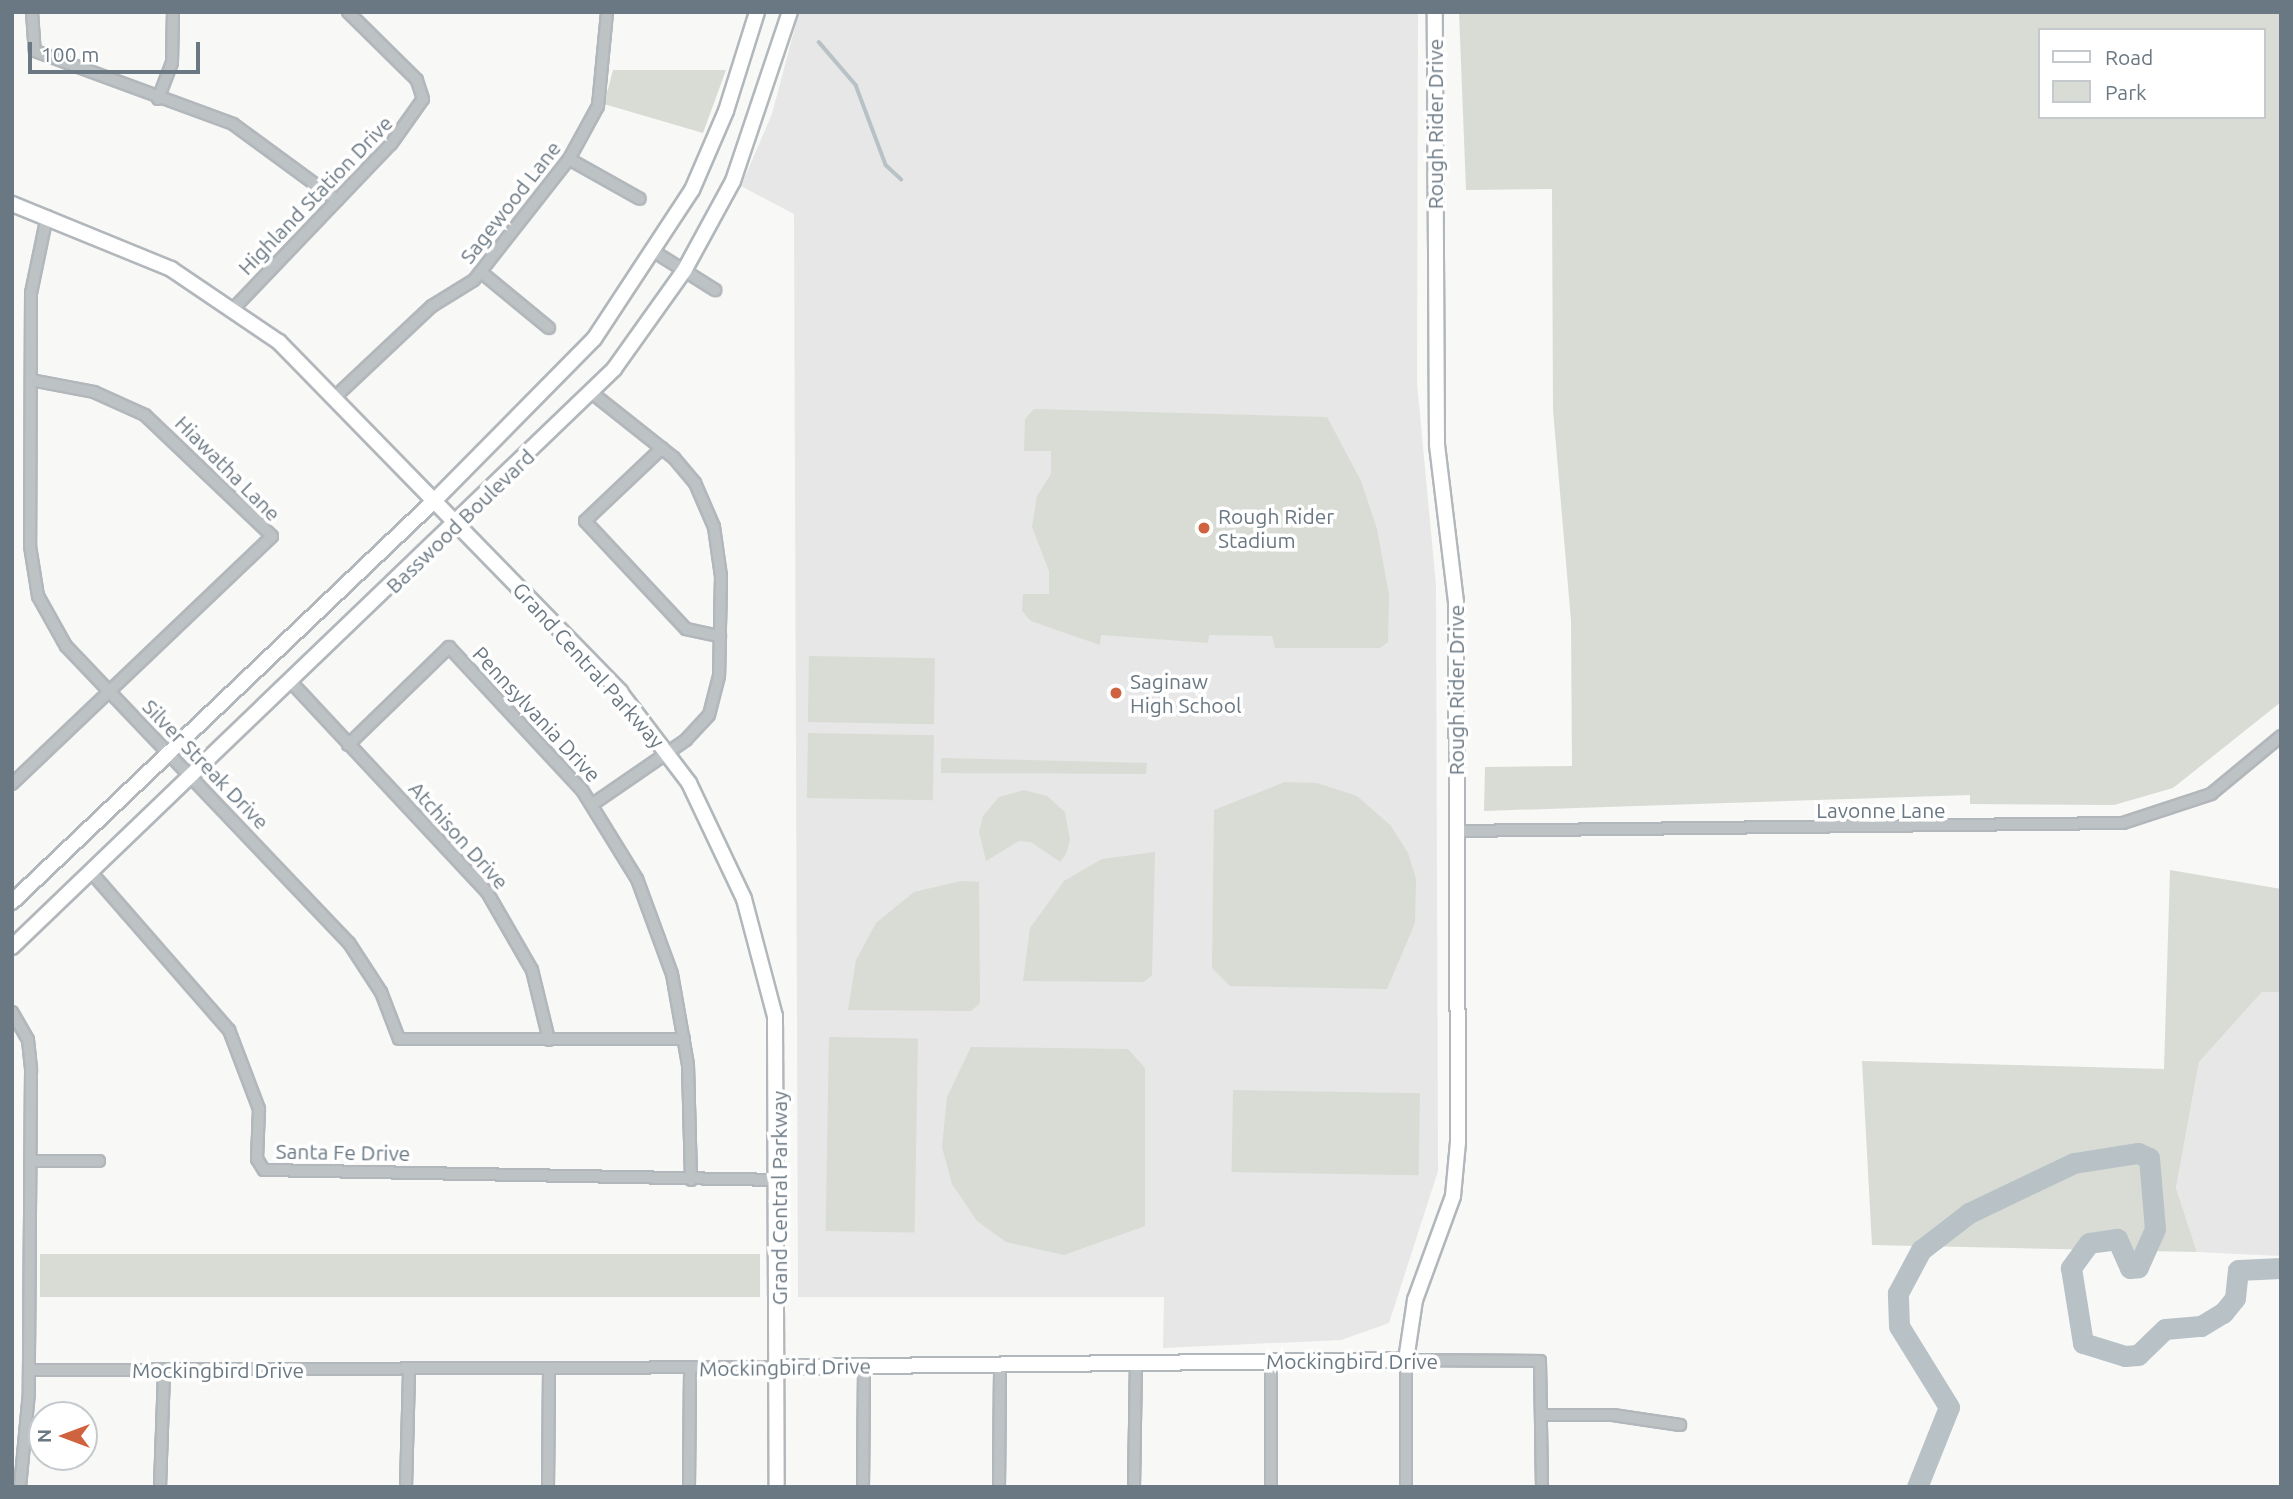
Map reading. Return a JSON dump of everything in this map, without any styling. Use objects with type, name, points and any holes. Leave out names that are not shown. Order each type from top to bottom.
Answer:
[{"type":"street","points":[[32,12],[35,51],[158,99],[233,124],[337,200]]},
{"type":"street","points":[[158,99],[172,63],[173,12]]},
{"type":"street","name":"Highland Station Drive","points":[[235,307],[412,120],[423,99],[417,80],[348,12]]},
{"type":"street","name":"Sagewood Lane","points":[[335,397],[432,306],[481,272],[569,159],[598,106],[607,12]]},
{"type":"street","name":"Basswood Boulevard","points":[[12,902],[435,500],[578,358],[656,253],[715,141],[757,12]]},
{"type":"street","name":"Basswood Boulevard","points":[[12,947],[292,683],[592,393],[684,271],[749,144],[790,12]]},
{"type":"street","name":"Rough Rider Drive","points":[[1406,1360],[1415,1300],[1448,1213],[1456,1171],[1456,602],[1437,444],[1435,12]]},
{"type":"street","points":[[569,159],[640,199]]},
{"type":"street","name":"Grand Central Parkway","points":[[12,204],[172,269],[235,307],[335,397],[457,522],[670,752],[729,857],[766,970],[779,1057],[777,1487]]},
{"type":"street","name":"Silver Streak Drive","points":[[47,216],[32,275],[34,581],[58,635],[349,943],[381,992],[399,1039],[684,1039]]},
{"type":"street","points":[[656,253],[715,290]]},
{"type":"street","points":[[481,272],[549,328]]},
{"type":"street","name":"Hiawatha Lane","points":[[31,380],[94,392],[145,415],[272,536],[109,690]]},
{"type":"street","points":[[592,393],[662,448],[695,483],[715,527],[720,636],[714,705],[701,726],[670,752],[593,804]]},
{"type":"street","points":[[662,448],[585,521],[686,629],[720,636]]},
{"type":"street","name":"Pennsylvania Drive","points":[[348,745],[449,647],[593,804],[649,904],[684,1039],[691,1180]]},
{"type":"street","name":"Atchison Drive","points":[[292,683],[501,912],[533,970],[549,1040]]},
{"type":"street","points":[[12,784],[109,690]]},
{"type":"street","name":"Lavonne Lane","points":[[1456,831],[2123,823],[2211,794],[2281,736]]},
{"type":"street","name":"Santa Fe Drive","points":[[91,872],[229,1030],[259,1109],[257,1159],[264,1170],[779,1180]]},
{"type":"street","points":[[12,1012],[29,1050],[29,1370],[20,1487]]},
{"type":"street","points":[[30,1161],[99,1161]]},
{"type":"street","points":[[1406,1360],[1406,1487]]},
{"type":"street","points":[[1271,1361],[1271,1487]]},
{"type":"street","name":"Mockingbird Drive","points":[[29,1370],[549,1370],[1271,1361],[1540,1361],[1542,1415]]},
{"type":"street","points":[[1134,1487],[1136,1364]]},
{"type":"street","points":[[863,1487],[864,1365]]},
{"type":"street","points":[[999,1487],[1000,1365]]},
{"type":"street","points":[[689,1487],[690,1369]]},
{"type":"street","points":[[160,1487],[163,1370]]},
{"type":"street","points":[[406,1487],[409,1370]]},
{"type":"street","points":[[548,1487],[549,1370]]},
{"type":"street","points":[[1542,1487],[1542,1415],[1613,1415],[1680,1425]]},
{"type":"shaded area","name":"Saginaw High School","points":[[799,12],[1418,12],[1417,383],[1436,585],[1438,1171],[1389,1323],[1341,1340],[1163,1348],[1164,1297],[798,1297],[794,214],[741,186],[772,114]]},
{"type":"shaded area","points":[[2262,992],[2281,992],[2281,1256],[2197,1252],[2176,1188],[2199,1062]]},
{"type":"green space","points":[[1459,12],[2281,12],[2281,702],[2173,788],[2114,805],[1970,804],[1970,795],[1484,811],[1485,767],[1572,766],[1571,621],[1553,410],[1552,189],[1466,190]]},
{"type":"green space","points":[[613,70],[726,70],[703,133],[604,104]]},
{"type":"green space","name":"Rough Rider Stadium","points":[[1034,409],[1327,417],[1361,481],[1377,529],[1389,595],[1388,642],[1380,648],[1275,648],[1272,636],[1209,635],[1208,643],[1101,635],[1100,645],[1031,621],[1022,611],[1023,594],[1049,594],[1049,571],[1032,527],[1037,496],[1051,474],[1051,451],[1024,451],[1025,419]]},
{"type":"green space","points":[[809,656],[935,658],[934,724],[808,722]]},
{"type":"green space","points":[[808,733],[934,735],[933,800],[807,798]]},
{"type":"green space","points":[[941,758],[1147,763],[1146,774],[941,773]]},
{"type":"green space","points":[[1285,782],[1317,783],[1357,796],[1391,826],[1408,853],[1416,879],[1415,923],[1387,989],[1230,986],[1212,968],[1214,810]]},
{"type":"green space","points":[[1024,790],[1047,796],[1065,812],[1070,840],[1066,854],[1060,862],[1031,842],[1019,841],[986,861],[979,832],[983,816],[999,797]]},
{"type":"green space","points":[[1155,852],[1152,975],[1144,982],[1023,981],[1030,928],[1064,881],[1102,859]]},
{"type":"green space","points":[[2170,870],[2281,889],[2281,992],[2262,992],[2199,1062],[2176,1188],[2197,1252],[1872,1245],[1862,1061],[2164,1069]]},
{"type":"green space","points":[[961,881],[979,882],[980,1003],[971,1011],[848,1010],[856,960],[876,923],[914,892]]},
{"type":"green space","points":[[829,1037],[918,1039],[915,1233],[826,1231]]},
{"type":"green space","points":[[971,1047],[1128,1049],[1145,1068],[1145,1226],[1064,1255],[1006,1242],[977,1221],[952,1184],[942,1147],[947,1097]]},
{"type":"green space","points":[[1233,1090],[1420,1093],[1419,1175],[1232,1172]]},
{"type":"green space","points":[[40,1254],[760,1254],[760,1297],[40,1297]]},
{"type":"waterway","points":[[819,42],[856,85],[886,165],[901,179]]},
{"type":"waterway","points":[[1917,1487],[1949,1407],[1899,1326],[1898,1293],[1921,1250],[1969,1213],[2074,1163],[2138,1153],[2149,1158],[2155,1229],[2138,1267],[2130,1268],[2117,1239],[2089,1243],[2071,1268],[2083,1343],[2125,1356],[2138,1355],[2165,1329],[2201,1326],[2223,1313],[2235,1298],[2238,1270],[2281,1268]]},
{"type":"place","name":"Rough Rider Stadium","points":[[1204,528]]},
{"type":"place","name":"Saginaw High School","points":[[1116,693]]}]
